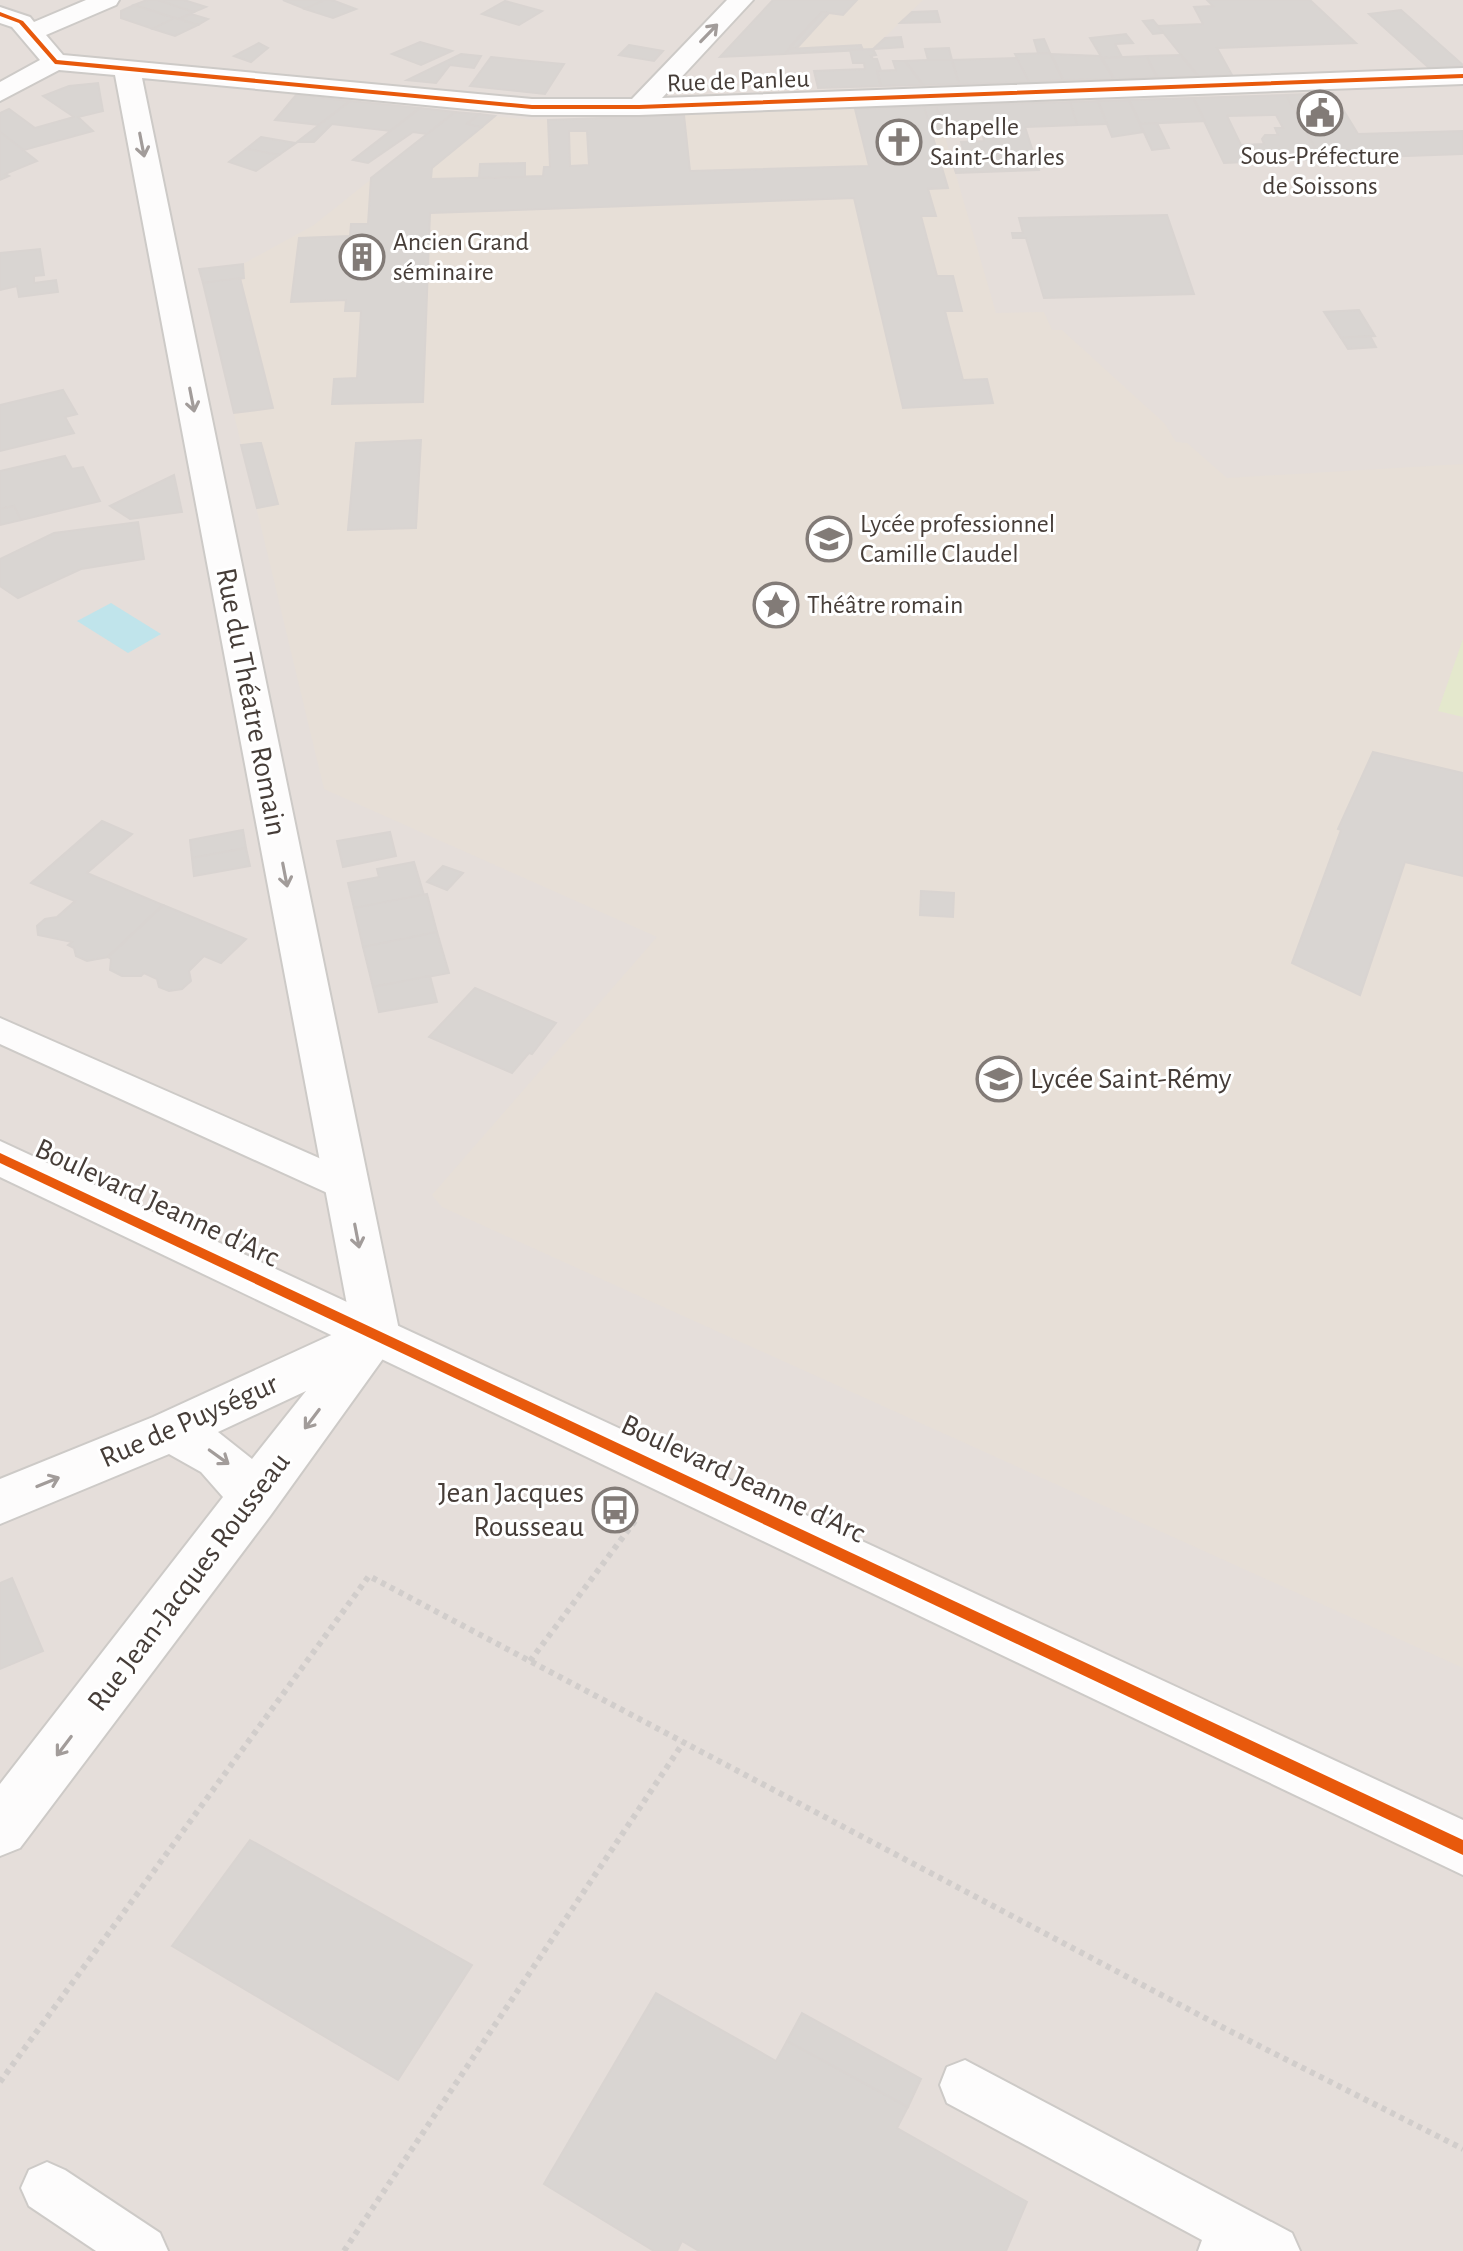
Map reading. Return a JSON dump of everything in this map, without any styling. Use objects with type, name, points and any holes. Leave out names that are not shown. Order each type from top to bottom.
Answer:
[{"type":"street","points":[[30,33],[107,0]]},
{"type":"street","points":[[639,107],[741,0]]},
{"type":"street","points":[[0,14],[21,22],[55,62],[0,93]]},
{"type":"street","name":"Rue de Panleu","points":[[55,62],[532,107],[639,107],[1463,76]]},
{"type":"street","name":"Rue du Théatre Romain","points":[[127,69],[376,1335]]},
{"type":"street","name":"Boulevard Jeanne d'Arc","points":[[0,1158],[1463,1848]]},
{"type":"street","name":"Rue de Puységur","points":[[0,1502],[170,1432],[376,1335]]},
{"type":"street","name":"Rue Jean-Jacques Rousseau","points":[[0,1829],[376,1335]]},
{"type":"street","points":[[170,1432],[215,1453],[232,1467],[252,1501]]},
{"type":"lane","points":[[0,1030],[347,1186]]},
{"type":"lane","points":[[965,2085],[1244,2243]]},
{"type":"lane","points":[[47,2188],[142,2251]]},
{"type":"path","points":[[530,1661],[671,1474]]},
{"type":"path","points":[[0,2082],[369,1576],[1463,2149]]},
{"type":"path","points":[[344,2251],[683,1743]]},
{"type":"shaded area","points":[[0,0],[1463,0],[1463,2251],[0,2251]]},
{"type":"shaded area","points":[[774,0],[923,0],[873,49],[720,57]]},
{"type":"shaded area","points":[[936,106],[996,313],[1044,312],[1052,330],[1062,330],[1164,423],[1176,442],[1187,443],[1227,478],[1463,464],[1463,1668],[442,1207],[432,1195],[657,937],[324,789],[199,269],[243,264],[314,225],[455,112],[532,120]]},
{"type":"green space","points":[[1463,639],[1463,717],[1438,711]]},
{"type":"water","points":[[111,603],[161,634],[128,653],[77,621]]},
{"type":"building","points":[[158,0],[194,12],[179,19],[134,5]]},
{"type":"building","points":[[158,0],[184,0],[206,7],[194,12]]},
{"type":"building","points":[[283,0],[324,0],[305,9]]},
{"type":"building","points":[[324,0],[356,9],[333,18],[305,9]]},
{"type":"building","points":[[773,0],[857,0],[843,15],[822,12],[785,54],[720,57]]},
{"type":"building","points":[[1207,0],[1310,0],[1356,43],[1217,48],[1232,75],[1198,76],[1158,26],[1203,24],[1194,7],[1213,6]]},
{"type":"building","points":[[505,1],[542,11],[519,25],[482,14]]},
{"type":"building","points":[[134,5],[174,18],[153,29],[121,18],[121,11]]},
{"type":"building","points":[[1401,10],[1463,66],[1428,67],[1369,14]]},
{"type":"building","points":[[937,11],[940,22],[900,23],[912,12]]},
{"type":"building","points":[[822,12],[829,13],[797,48],[790,47]]},
{"type":"building","points":[[191,14],[208,19],[198,25],[179,19]]},
{"type":"building","points":[[174,18],[198,25],[175,36],[153,29]]},
{"type":"building","points":[[1153,20],[1163,33],[1153,34],[1143,21]]},
{"type":"building","points":[[1126,34],[1133,43],[1115,44],[1122,57],[1102,58],[1090,38]]},
{"type":"building","points":[[901,37],[903,47],[873,49],[885,38]]},
{"type":"building","points":[[1044,39],[1050,53],[1038,53],[1034,40]]},
{"type":"building","points":[[420,42],[452,51],[421,65],[392,54]]},
{"type":"building","points":[[259,43],[268,48],[251,62],[234,56]]},
{"type":"building","points":[[629,45],[663,51],[654,61],[619,55]]},
{"type":"building","points":[[861,45],[863,50],[785,54],[789,49]]},
{"type":"building","points":[[949,48],[952,60],[928,60],[925,49]]},
{"type":"building","points":[[873,49],[876,55],[871,56],[877,59],[881,71],[877,71],[881,86],[818,88],[814,71],[865,69],[864,63],[853,63],[850,50]]},
{"type":"building","points":[[1050,53],[1063,80],[1029,82],[1015,54]]},
{"type":"building","points":[[461,54],[481,56],[474,68],[450,65],[436,83],[407,80]]},
{"type":"building","points":[[1051,54],[1100,56],[1114,79],[1063,80]]},
{"type":"building","points":[[1181,55],[1198,76],[1157,77],[1146,56]]},
{"type":"building","points":[[1146,56],[1157,77],[1114,79],[1102,58]]},
{"type":"building","points":[[491,57],[564,64],[545,94],[470,86]]},
{"type":"building","points":[[1017,58],[1029,82],[959,84],[952,60]]},
{"type":"building","points":[[952,60],[959,84],[923,85],[905,61]]},
{"type":"building","points":[[893,61],[905,61],[923,85],[881,86],[877,71],[896,70]]},
{"type":"building","points":[[98,83],[103,111],[78,117],[93,131],[24,150],[0,132],[0,113],[9,109],[35,128],[74,117],[43,96],[69,86]]},
{"type":"building","name":"Sous-Préfecture de Soissons","points":[[1333,93],[1358,134],[1463,131],[1463,154],[1321,159],[1286,95]]},
{"type":"building","points":[[296,95],[350,101],[319,125],[275,120]]},
{"type":"building","points":[[1286,95],[1321,159],[1224,163],[1193,98]],"holes":[[[1276,115],[1283,128],[1275,128],[1278,135],[1265,135],[1262,139],[1264,144],[1241,145],[1227,116]]]},
{"type":"building","points":[[1193,98],[1205,121],[1140,124],[1129,100]]},
{"type":"building","points":[[1129,100],[1144,132],[1112,137],[1098,101]]},
{"type":"building","points":[[350,101],[420,108],[391,131],[332,124],[314,142],[297,142]]},
{"type":"building","points":[[1098,101],[1107,124],[1077,125],[1070,102]]},
{"type":"building","points":[[1070,102],[1077,125],[1025,127],[1039,170],[956,173],[949,153],[964,152],[961,142],[984,141],[981,128],[971,129],[972,135],[948,136],[936,106]]},
{"type":"building","points":[[936,106],[943,132],[931,132],[924,107]]},
{"type":"building","name":"Ancien Grand séminaire","points":[[924,107],[948,188],[928,189],[936,216],[921,216],[937,276],[953,276],[962,311],[945,311],[963,380],[987,379],[993,403],[903,408],[854,198],[430,213],[423,402],[332,404],[334,379],[357,378],[361,311],[345,311],[346,300],[291,302],[299,238],[350,236],[351,224],[368,224],[371,178],[455,112],[479,114],[467,124],[482,127],[432,168],[431,179],[543,176],[544,167],[550,167],[548,120],[684,115],[690,171],[869,166],[855,109]],"holes":[[[569,131],[587,131],[589,165],[570,166]]]},
{"type":"building","points":[[420,108],[455,112],[427,134],[413,132],[368,163],[353,160]]},
{"type":"building","points":[[479,114],[495,116],[482,127],[467,124]]},
{"type":"building","points":[[1157,123],[1169,148],[1152,150],[1140,124]]},
{"type":"building","points":[[0,132],[37,161],[5,174],[9,176],[0,180]]},
{"type":"building","points":[[261,137],[296,143],[279,155],[246,149]]},
{"type":"building","points":[[246,149],[279,155],[256,171],[229,162]]},
{"type":"building","points":[[525,163],[525,177],[479,178],[480,164]]},
{"type":"building","points":[[1167,215],[1194,294],[1044,298],[1026,238],[1013,238],[1012,233],[1023,233],[1019,218]]},
{"type":"building","points":[[40,249],[44,275],[34,276],[34,283],[56,280],[58,292],[19,297],[17,286],[0,290],[0,253]]},
{"type":"building","points":[[243,264],[244,278],[203,283],[199,269]]},
{"type":"building","points":[[240,278],[273,408],[234,413],[203,283]]},
{"type":"building","points":[[1359,310],[1375,336],[1341,338],[1324,312]]},
{"type":"building","points":[[1370,336],[1376,347],[1348,349],[1341,338]]},
{"type":"building","points":[[63,390],[77,414],[65,417],[74,433],[0,451],[0,405]]},
{"type":"building","points":[[421,440],[416,528],[348,530],[356,443]]},
{"type":"building","points":[[261,443],[278,504],[257,508],[241,445]]},
{"type":"building","points":[[65,456],[72,469],[83,467],[100,501],[21,520],[14,506],[0,509],[0,471]]},
{"type":"building","points":[[174,475],[182,512],[130,519],[110,506]]},
{"type":"building","points":[[14,506],[21,520],[0,525],[0,509]]},
{"type":"building","points":[[138,522],[144,559],[81,569],[18,598],[0,586],[0,559],[54,533]]},
{"type":"building","points":[[1373,752],[1463,773],[1463,876],[1405,862],[1360,995],[1292,963],[1341,830],[1338,829]]},
{"type":"building","points":[[102,821],[132,834],[87,873],[163,905],[108,957],[87,961],[76,956],[74,948],[68,945],[72,942],[38,935],[37,926],[45,919],[57,917],[75,901],[31,883]]},
{"type":"building","points":[[243,830],[246,848],[192,858],[190,840]]},
{"type":"building","points":[[390,832],[396,856],[343,867],[337,841]]},
{"type":"building","points":[[246,848],[250,866],[194,876],[192,858]]},
{"type":"building","points":[[414,862],[424,895],[354,908],[348,883],[379,877],[377,869]]},
{"type":"building","points":[[443,866],[463,873],[447,890],[427,882]]},
{"type":"building","points":[[921,891],[954,893],[953,917],[920,915]]},
{"type":"building","points":[[427,894],[437,932],[363,947],[354,908]]},
{"type":"building","points":[[163,905],[246,939],[221,963],[204,956],[189,971],[191,981],[182,989],[169,991],[159,987],[157,979],[144,973],[141,976],[122,976],[110,970],[111,959],[108,957]]},
{"type":"building","points":[[437,932],[449,973],[373,987],[363,947]]},
{"type":"building","points":[[430,976],[437,1002],[379,1012],[373,987]]},
{"type":"building","points":[[475,988],[556,1023],[532,1054],[529,1053],[512,1073],[429,1037]]},
{"type":"building","points":[[12,1578],[43,1651],[0,1669],[0,1583]]},
{"type":"building","points":[[250,1840],[472,1965],[398,2080],[172,1946]]},
{"type":"building","points":[[656,1993],[776,2061],[787,2041],[908,2107],[897,2128],[1027,2202],[1006,2251],[699,2251],[682,2241],[677,2251],[654,2251],[544,2184]]},
{"type":"building","points":[[802,2013],[921,2079],[908,2107],[787,2041]]},
{"type":"cycle path","points":[[0,14],[21,22],[55,62],[532,107],[639,107],[1463,76]]},
{"type":"cycle path","points":[[0,1158],[1463,1848]]},
{"type":"place","name":"Sous-Préfecture de Soissons","points":[[1320,113]]},
{"type":"place","name":"Chapelle Saint-Charles","points":[[899,142]]},
{"type":"place","name":"Ancien Grand séminaire","points":[[362,257]]},
{"type":"place","name":"Lycée professionnel Camille Claudel","points":[[829,539]]},
{"type":"place","name":"Théâtre romain","points":[[776,605]]},
{"type":"place","name":"Lycée Saint-Rémy","points":[[999,1079]]},
{"type":"place","name":"Jean Jacques Rousseau","points":[[615,1510]]}]
